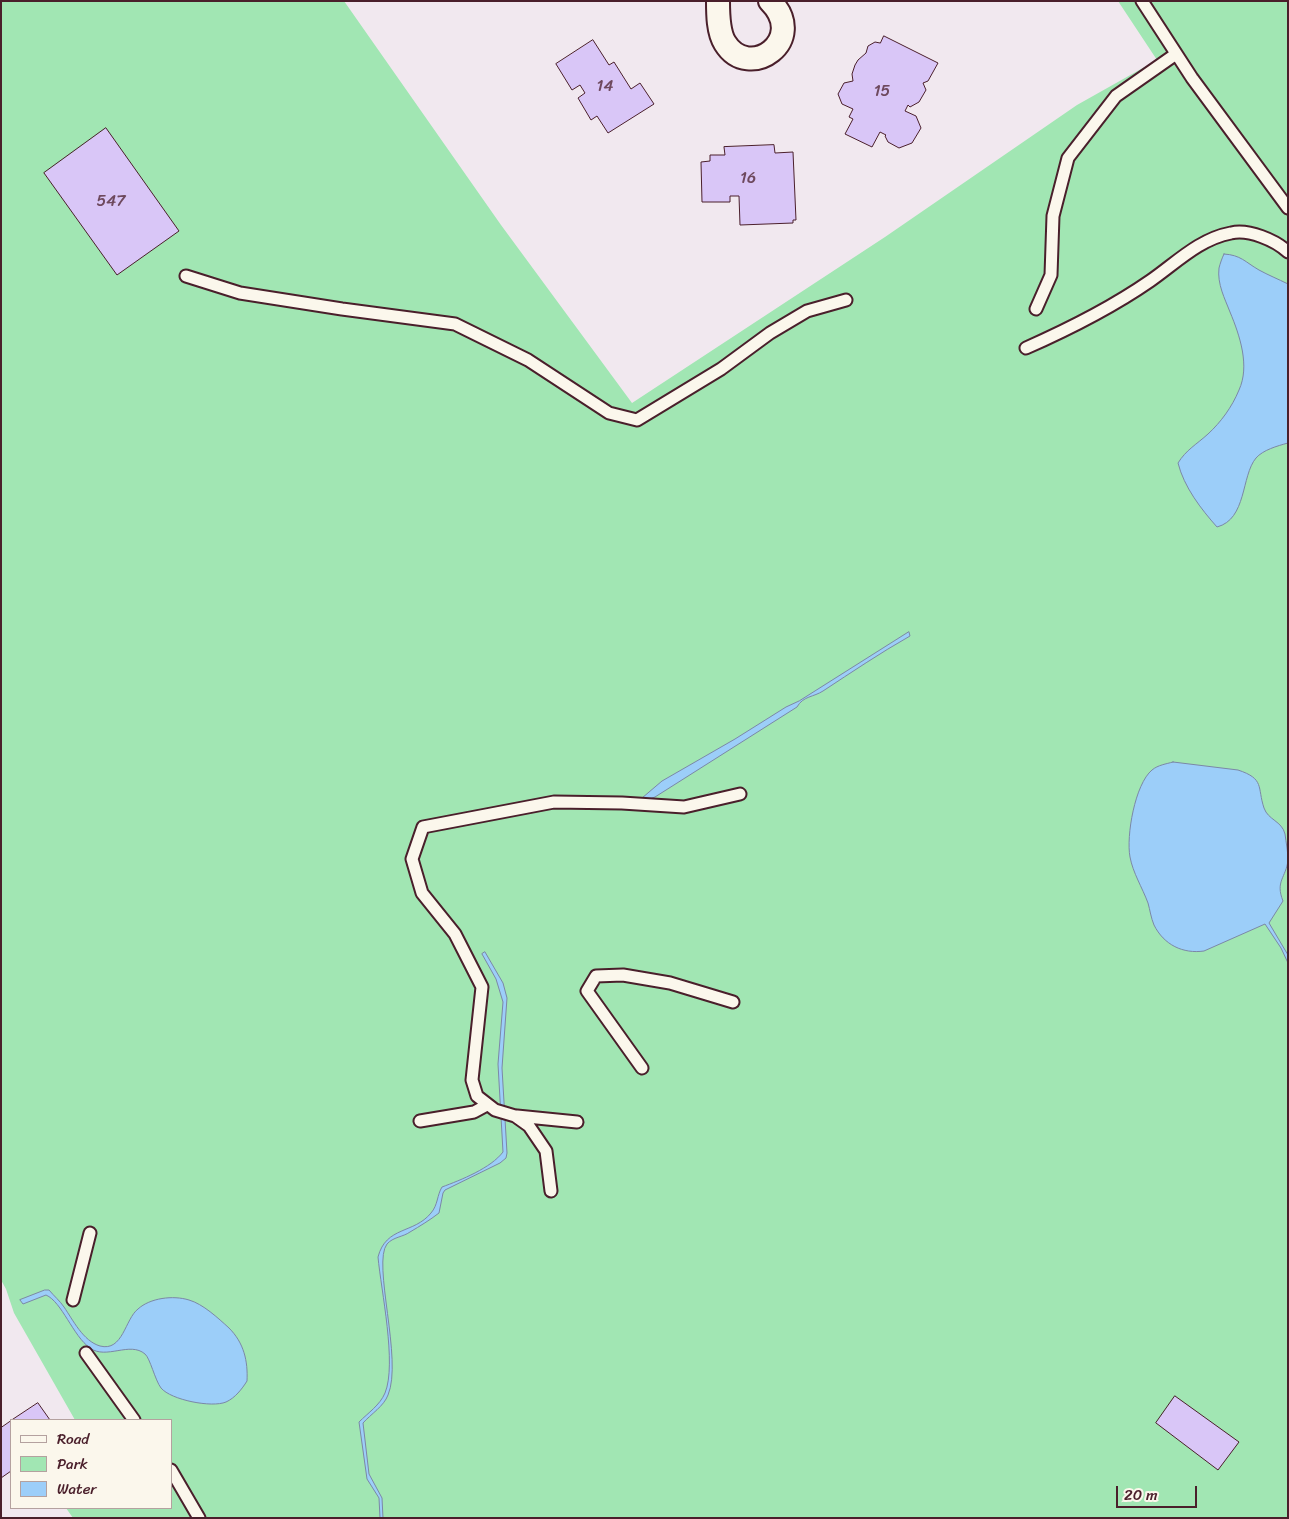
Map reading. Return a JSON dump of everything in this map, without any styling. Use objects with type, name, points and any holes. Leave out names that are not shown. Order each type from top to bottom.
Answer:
[{"type":"street","points":[[718,1],[719,21],[725,42],[733,52],[745,58],[758,58],[770,54],[779,44],[783,33],[783,21],[779,10],[770,1]]},
{"type":"lane","points":[[1142,1],[1176,54],[1288,208]]},
{"type":"lane","points":[[1036,309],[1051,275],[1053,216],[1068,158],[1116,96],[1176,54]]},
{"type":"lane","points":[[1026,348],[1093,317],[1150,281],[1198,245],[1232,232],[1256,234],[1280,245],[1288,252]]},
{"type":"lane","points":[[186,276],[240,293],[455,324],[528,360],[609,412],[637,420],[721,369],[770,333],[807,311],[846,300]]},
{"type":"lane","points":[[577,1122],[512,1115],[491,1108],[477,1096],[472,1080],[482,987],[455,934],[422,893],[412,859],[423,827],[554,802],[622,803],[684,807],[740,794]]},
{"type":"lane","points":[[642,1068],[586,991],[596,976],[623,975],[670,983],[733,1002]]},
{"type":"lane","points":[[420,1121],[491,1108]]},
{"type":"lane","points":[[512,1115],[529,1126],[546,1151],[551,1191]]},
{"type":"lane","points":[[73,1300],[90,1233]]},
{"type":"lane","points":[[86,1353],[133,1419]]},
{"type":"lane","points":[[172,1472],[199,1518]]},
{"type":"green space","points":[[1,1],[344,1],[501,225],[632,403],[885,237],[1077,105],[1157,60],[1118,1],[1288,1],[1288,1518],[73,1518],[67,1509],[172,1509],[172,1419],[74,1419],[14,1313],[1,1280]]},
{"type":"water","points":[[1224,254],[1239,257],[1259,270],[1288,284],[1288,443],[1266,451],[1256,458],[1251,466],[1239,506],[1234,515],[1227,522],[1217,527],[1205,513],[1184,481],[1178,463],[1222,419],[1233,402],[1242,381],[1244,361],[1240,341],[1219,280],[1219,268]]},
{"type":"water","points":[[909,632],[910,636],[820,693],[805,699],[797,707],[655,797],[647,800],[642,798],[662,781],[799,701]]},
{"type":"water","points":[[1173,762],[1238,770],[1247,773],[1256,780],[1266,812],[1281,826],[1285,834],[1288,860],[1280,889],[1283,901],[1269,923],[1288,955],[1288,963],[1281,948],[1265,924],[1204,951],[1196,952],[1175,947],[1158,932],[1131,863],[1129,837],[1133,811],[1146,777],[1157,767]]},
{"type":"water","points":[[485,952],[503,983],[507,998],[502,1068],[507,1153],[506,1158],[500,1163],[445,1190],[439,1213],[407,1234],[392,1240],[387,1244],[383,1255],[392,1379],[386,1399],[363,1423],[369,1474],[382,1498],[383,1518],[380,1518],[379,1498],[367,1479],[359,1422],[380,1401],[385,1393],[388,1380],[389,1346],[378,1257],[387,1240],[424,1220],[431,1213],[442,1187],[483,1168],[498,1158],[503,1152],[498,1064],[503,1002],[496,979],[482,954]]},
{"type":"water","points":[[49,1290],[61,1303],[88,1340],[100,1346],[108,1347],[119,1340],[134,1314],[143,1305],[155,1300],[169,1298],[183,1298],[194,1302],[220,1320],[234,1334],[242,1346],[246,1359],[247,1381],[232,1398],[220,1404],[192,1402],[173,1396],[161,1388],[145,1354],[132,1349],[110,1352],[96,1351],[84,1343],[78,1336],[52,1299],[46,1295],[23,1304],[20,1300]]},
{"type":"building","points":[[884,36],[938,63],[928,81],[923,83],[926,90],[919,102],[910,107],[908,105],[905,111],[916,116],[921,128],[912,143],[899,148],[888,142],[886,135],[880,132],[872,147],[845,134],[853,119],[849,117],[853,109],[842,104],[838,94],[844,83],[853,81],[852,74],[855,65],[866,53],[868,46],[875,42],[880,43]]},
{"type":"building","points":[[593,40],[609,65],[614,62],[631,89],[640,83],[654,104],[608,133],[597,116],[591,120],[578,98],[585,93],[580,85],[572,90],[556,64]]},
{"type":"building","points":[[106,128],[179,231],[117,275],[44,173]]},
{"type":"building","points":[[774,145],[775,153],[793,152],[796,220],[793,220],[793,223],[740,225],[739,196],[730,196],[730,202],[702,202],[701,162],[710,161],[710,155],[725,155],[724,147]]},
{"type":"building","points":[[1175,1396],[1239,1442],[1218,1470],[1156,1423]]},
{"type":"building","points":[[38,1403],[49,1419],[14,1419]]},
{"type":"building","points":[[10,1422],[10,1472],[1,1478],[1,1428]]}]
